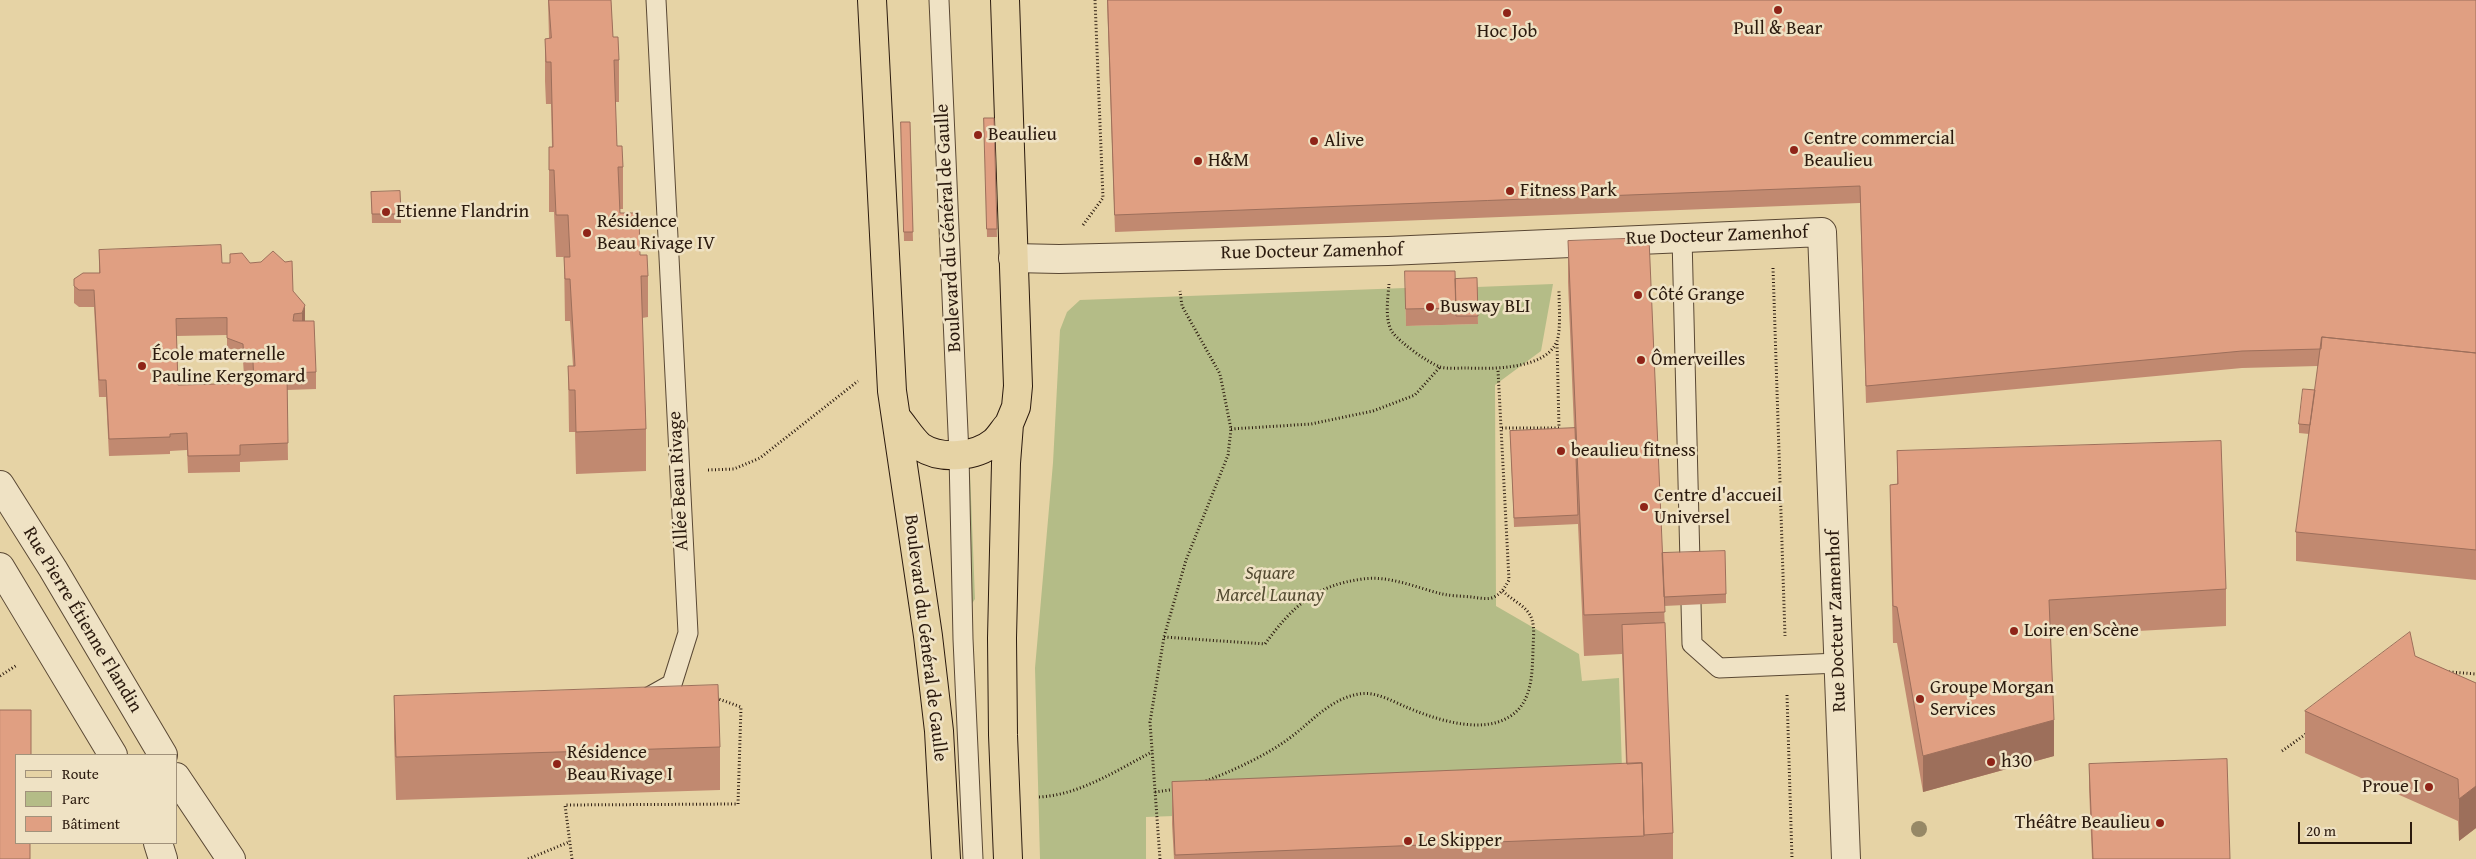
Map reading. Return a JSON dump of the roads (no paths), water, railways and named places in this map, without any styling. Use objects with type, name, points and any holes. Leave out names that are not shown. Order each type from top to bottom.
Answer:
[{"type":"main road","name":"Boulevard du Général de Gaulle","points":[[872,0],[892,382],[928,636],[938,721],[946,859]]},
{"type":"main road","points":[[896,417],[920,446],[940,453],[959,455],[978,451],[994,442],[1009,424],[1016,407],[1018,386],[1005,0]]},
{"type":"main road","points":[[1008,859],[1002,638],[1006,463],[1009,424]]},
{"type":"street","name":"Rue Docteur Zamenhof","points":[[1014,258],[1059,259],[1388,251],[1822,232],[1846,859]]},
{"type":"street","name":"Rue Pierre Étienne Flandin","points":[[0,485],[53,569],[162,754]]},
{"type":"street","points":[[0,567],[112,754]]},
{"type":"street","points":[[178,780],[231,859]]},
{"type":"street","points":[[158,844],[163,859]]},
{"type":"lane","name":"Allée Beau Rivage","points":[[632,706],[672,684],[688,633],[678,471],[656,0]]},
{"type":"lane","name":"Boulevard du Général de Gaulle","points":[[939,0],[959,455],[963,639],[973,859]]},
{"type":"lane","points":[[1682,237],[1692,644],[1719,668],[1839,663]]},
{"type":"place","name":"Pull & Bear","points":[[1778,10]]},
{"type":"place","name":"Hoc Job","points":[[1507,13]]},
{"type":"place","name":"Beaulieu","points":[[978,135]]},
{"type":"place","name":"Alive","points":[[1314,141]]},
{"type":"place","name":"Centre commercial Beaulieu","points":[[1794,150]]},
{"type":"place","name":"H&M","points":[[1198,161]]},
{"type":"place","name":"Fitness Park","points":[[1510,191]]},
{"type":"place","name":"Etienne Flandrin","points":[[386,212]]},
{"type":"place","name":"Résidence Beau Rivage IV","points":[[587,233]]},
{"type":"place","name":"Côté Grange","points":[[1638,295]]},
{"type":"place","name":"Busway BLI","points":[[1430,307]]},
{"type":"place","name":"Ômerveilles","points":[[1641,360]]},
{"type":"place","name":"École maternelle Pauline Kergomard","points":[[142,366]]},
{"type":"place","name":"beaulieu fitness","points":[[1561,451]]},
{"type":"place","name":"Centre d'accueil Universel","points":[[1644,507]]},
{"type":"place","name":"Loire en Scène","points":[[2014,631]]},
{"type":"place","name":"Groupe Morgan Services","points":[[1920,699]]},
{"type":"place","name":"h3O","points":[[1991,762]]},
{"type":"place","name":"Résidence Beau Rivage I","points":[[557,764]]},
{"type":"place","name":"Proue I","points":[[2429,787]]},
{"type":"place","name":"Théâtre Beaulieu","points":[[2160,823]]},
{"type":"place","name":"Le Skipper","points":[[1408,841]]},
{"type":"park label","name":"Square Marcel Launay","points":[[1270,585]]}]
